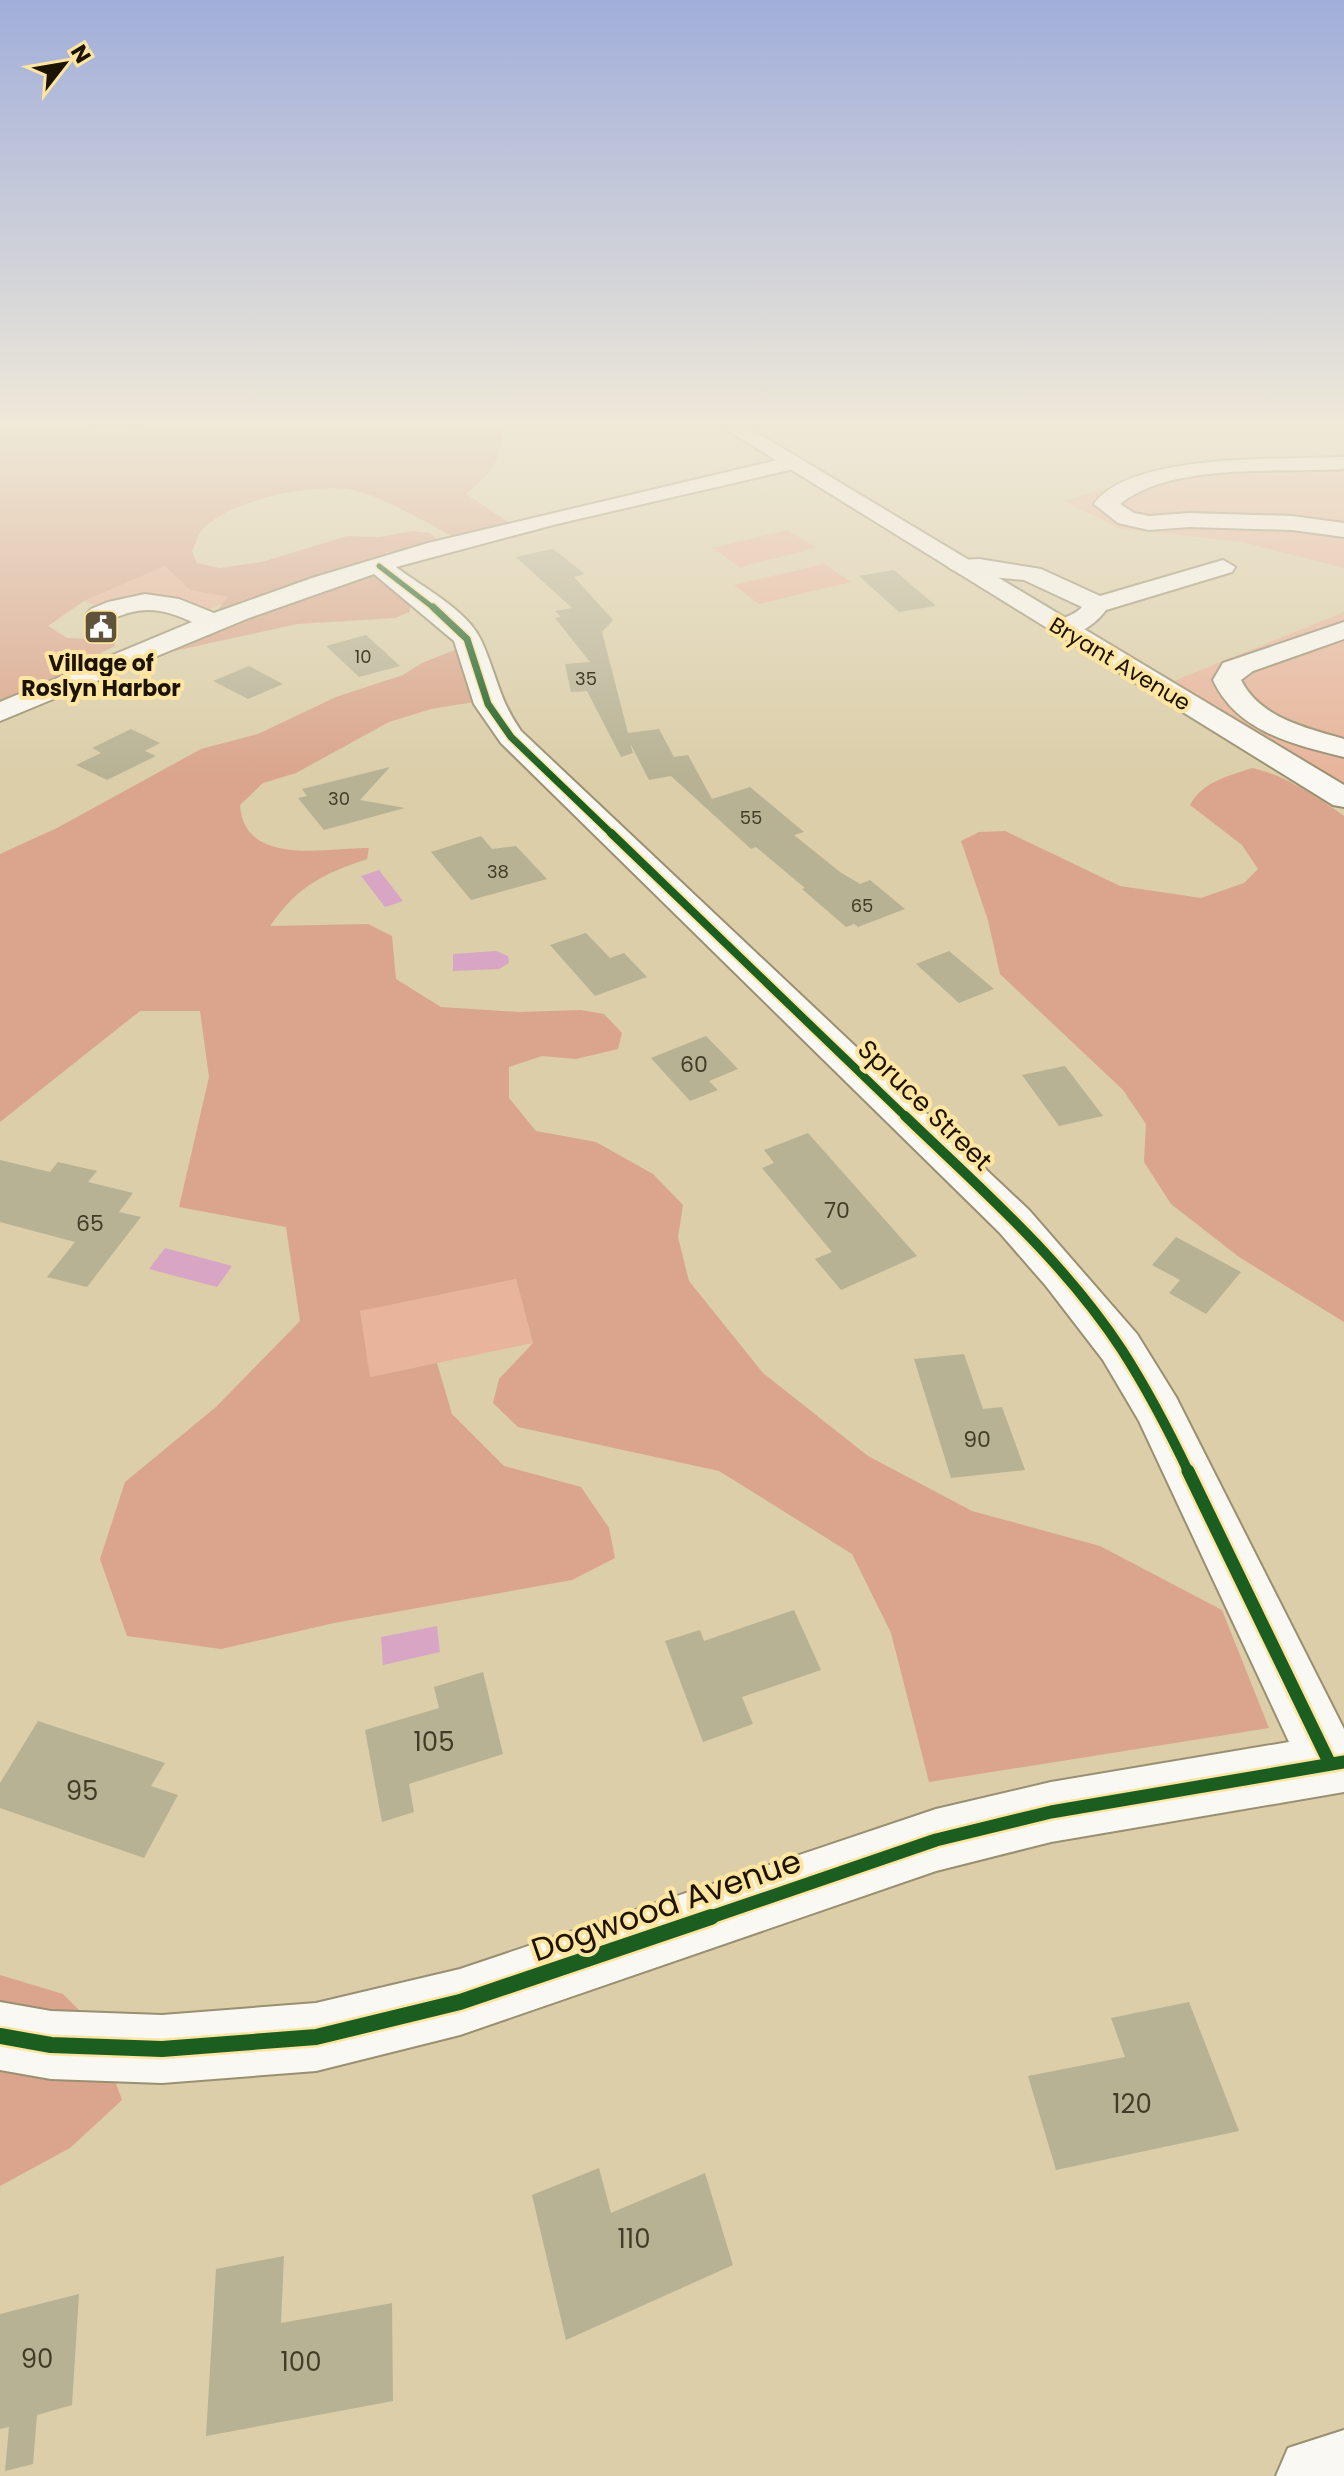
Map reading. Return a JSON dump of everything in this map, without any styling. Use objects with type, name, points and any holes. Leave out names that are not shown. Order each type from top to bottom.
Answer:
[{"type":"street","points":[[0,712],[214,623],[379,566],[458,544]]},
{"type":"street","name":"Bryant Avenue","points":[[922,544],[1344,798]]},
{"type":"street","name":"Spruce Street","points":[[379,566],[449,620],[467,639],[488,704],[511,737],[1014,1221],[1062,1274],[1120,1347],[1159,1411],[1337,1763]]},
{"type":"street","points":[[960,567],[1015,569],[1052,580],[1097,605]]},
{"type":"street","points":[[1061,629],[1086,619],[1097,605],[1223,567]]},
{"type":"street","points":[[100,614],[145,600],[172,606],[214,623]]},
{"type":"street","points":[[1344,630],[1233,669],[1227,680],[1238,700],[1262,719],[1344,748]]},
{"type":"street","name":"Dogwood Avenue","points":[[0,2036],[51,2045],[162,2049],[316,2037],[460,2002],[936,1840],[1051,1812],[1337,1763]]},
{"type":"street","points":[[1316,2476],[1344,2470]]},
{"type":"shaded area","points":[[0,544],[195,544],[192,551],[197,563],[219,568],[262,562],[322,544],[432,544],[416,550],[386,552],[385,568],[410,598],[410,612],[395,618],[297,624],[165,653],[159,652],[220,615],[218,609],[228,597],[190,590],[165,566],[84,601],[48,626],[67,638],[114,640],[115,646],[89,659],[97,664],[0,712]]},
{"type":"shaded area","points":[[731,544],[810,544],[817,548],[740,567],[712,548]]},
{"type":"shaded area","points":[[1248,544],[1344,544],[1344,568]]},
{"type":"shaded area","points":[[824,564],[851,582],[759,604],[734,585]]},
{"type":"shaded area","points":[[165,566],[190,590],[228,597],[222,604],[196,615],[172,606],[107,611],[84,601]]},
{"type":"shaded area","points":[[1344,612],[1344,786],[1169,683]]},
{"type":"shaded area","points":[[457,649],[487,700],[431,709],[389,722],[296,773],[263,783],[240,805],[245,825],[256,838],[271,846],[310,851],[369,848],[367,859],[324,876],[301,891],[270,926],[368,924],[392,936],[396,979],[441,1007],[519,1012],[581,1010],[604,1014],[622,1033],[618,1049],[576,1059],[542,1056],[509,1067],[509,1098],[536,1131],[596,1142],[653,1174],[683,1205],[678,1237],[689,1281],[763,1373],[868,1456],[972,1511],[1100,1546],[1222,1610],[1269,1728],[929,1782],[891,1633],[852,1554],[719,1471],[518,1427],[493,1403],[499,1379],[533,1343],[516,1279],[360,1311],[370,1377],[437,1363],[452,1414],[504,1466],[581,1487],[609,1528],[615,1558],[572,1580],[334,1623],[221,1649],[127,1636],[100,1559],[125,1482],[216,1407],[300,1321],[286,1227],[179,1207],[209,1077],[200,1011],[140,1011],[0,1122],[0,854],[57,828],[201,749],[258,734],[336,697],[403,675],[422,663]]},
{"type":"shaded area","points":[[1252,768],[1289,781],[1344,816],[1344,1322],[1239,1257],[1171,1204],[1144,1162],[1146,1124],[1123,1090],[1000,974],[988,920],[961,841],[979,832],[1005,831],[1120,886],[1201,898],[1244,883],[1258,869],[1242,845],[1190,805],[1209,785]]},
{"type":"shaded area","points":[[379,870],[403,901],[385,907],[361,876]]},
{"type":"shaded area","points":[[496,951],[508,956],[509,963],[499,969],[453,971],[453,954]]},
{"type":"shaded area","points":[[165,1248],[232,1266],[217,1287],[149,1269]]},
{"type":"shaded area","points":[[516,1279],[533,1343],[370,1377],[359,1311]]},
{"type":"shaded area","points":[[437,1626],[440,1652],[383,1665],[381,1637]]},
{"type":"shaded area","points":[[0,1975],[63,1994],[95,2026],[122,2100],[70,2148],[0,2186]]},
{"type":"building","points":[[553,549],[585,574],[574,577],[613,620],[602,632],[628,733],[659,729],[674,757],[688,755],[712,799],[750,787],[804,832],[794,835],[840,872],[860,884],[870,880],[905,909],[858,927],[854,924],[846,927],[756,847],[751,849],[671,776],[649,780],[630,743],[633,753],[621,757],[587,691],[571,692],[565,664],[590,662],[555,618],[561,617],[555,611],[572,608],[516,557]]},
{"type":"building","points":[[894,570],[936,606],[899,612],[859,576]]},
{"type":"building","points":[[366,635],[400,666],[359,677],[326,646]]},
{"type":"building","points":[[249,666],[283,684],[248,699],[213,681]]},
{"type":"building","points":[[131,729],[160,743],[145,751],[156,756],[107,780],[76,765],[101,753],[92,748]]},
{"type":"building","points":[[390,767],[360,800],[405,808],[324,830],[298,798],[307,796],[302,789]]},
{"type":"building","points":[[481,836],[492,849],[516,846],[547,879],[471,900],[431,852]]},
{"type":"building","points":[[586,933],[610,958],[624,953],[647,977],[595,996],[550,945]]},
{"type":"building","points":[[949,951],[994,989],[959,1003],[916,964]]},
{"type":"building","points":[[706,1036],[738,1069],[709,1081],[718,1090],[690,1101],[651,1058]]},
{"type":"building","points":[[1065,1066],[1103,1116],[1059,1126],[1022,1075]]},
{"type":"building","points":[[808,1133],[917,1256],[841,1290],[815,1259],[832,1252],[762,1168],[774,1163],[764,1150]]},
{"type":"building","points":[[0,1160],[50,1172],[58,1162],[97,1171],[88,1182],[133,1193],[119,1212],[141,1217],[87,1287],[47,1277],[75,1242],[0,1222]]},
{"type":"building","points":[[1176,1237],[1241,1272],[1206,1314],[1169,1293],[1180,1280],[1152,1265]]},
{"type":"building","points":[[964,1354],[983,1409],[1002,1407],[1025,1470],[951,1478],[914,1359]]},
{"type":"building","points":[[794,1610],[821,1670],[742,1697],[753,1724],[703,1742],[665,1641],[700,1630],[704,1641]]},
{"type":"building","points":[[483,1672],[503,1754],[409,1784],[414,1812],[382,1822],[365,1730],[439,1708],[434,1687]]},
{"type":"building","points":[[38,1721],[165,1763],[151,1786],[178,1795],[144,1858],[0,1808],[0,1783]]},
{"type":"building","points":[[1189,2002],[1239,2131],[1056,2170],[1028,2076],[1125,2057],[1111,2018]]},
{"type":"building","points":[[599,2168],[611,2213],[705,2173],[733,2265],[566,2340],[532,2195]]},
{"type":"building","points":[[284,2256],[281,2323],[392,2303],[393,2401],[206,2436],[216,2269]]},
{"type":"building","points":[[79,2294],[72,2405],[37,2415],[33,2464],[5,2471],[9,2427],[0,2429],[0,2314]]},
{"type":"cycle path","points":[[379,566],[449,620],[467,639],[488,704],[511,737],[1014,1221],[1062,1274],[1120,1347],[1159,1411],[1330,1764]]},
{"type":"cycle path","points":[[0,2036],[51,2045],[162,2049],[316,2037],[460,2002],[936,1840],[1051,1812],[1344,1762]]},
{"type":"place","name":"Village of Roslyn Harbor","points":[[101,627]]}]
